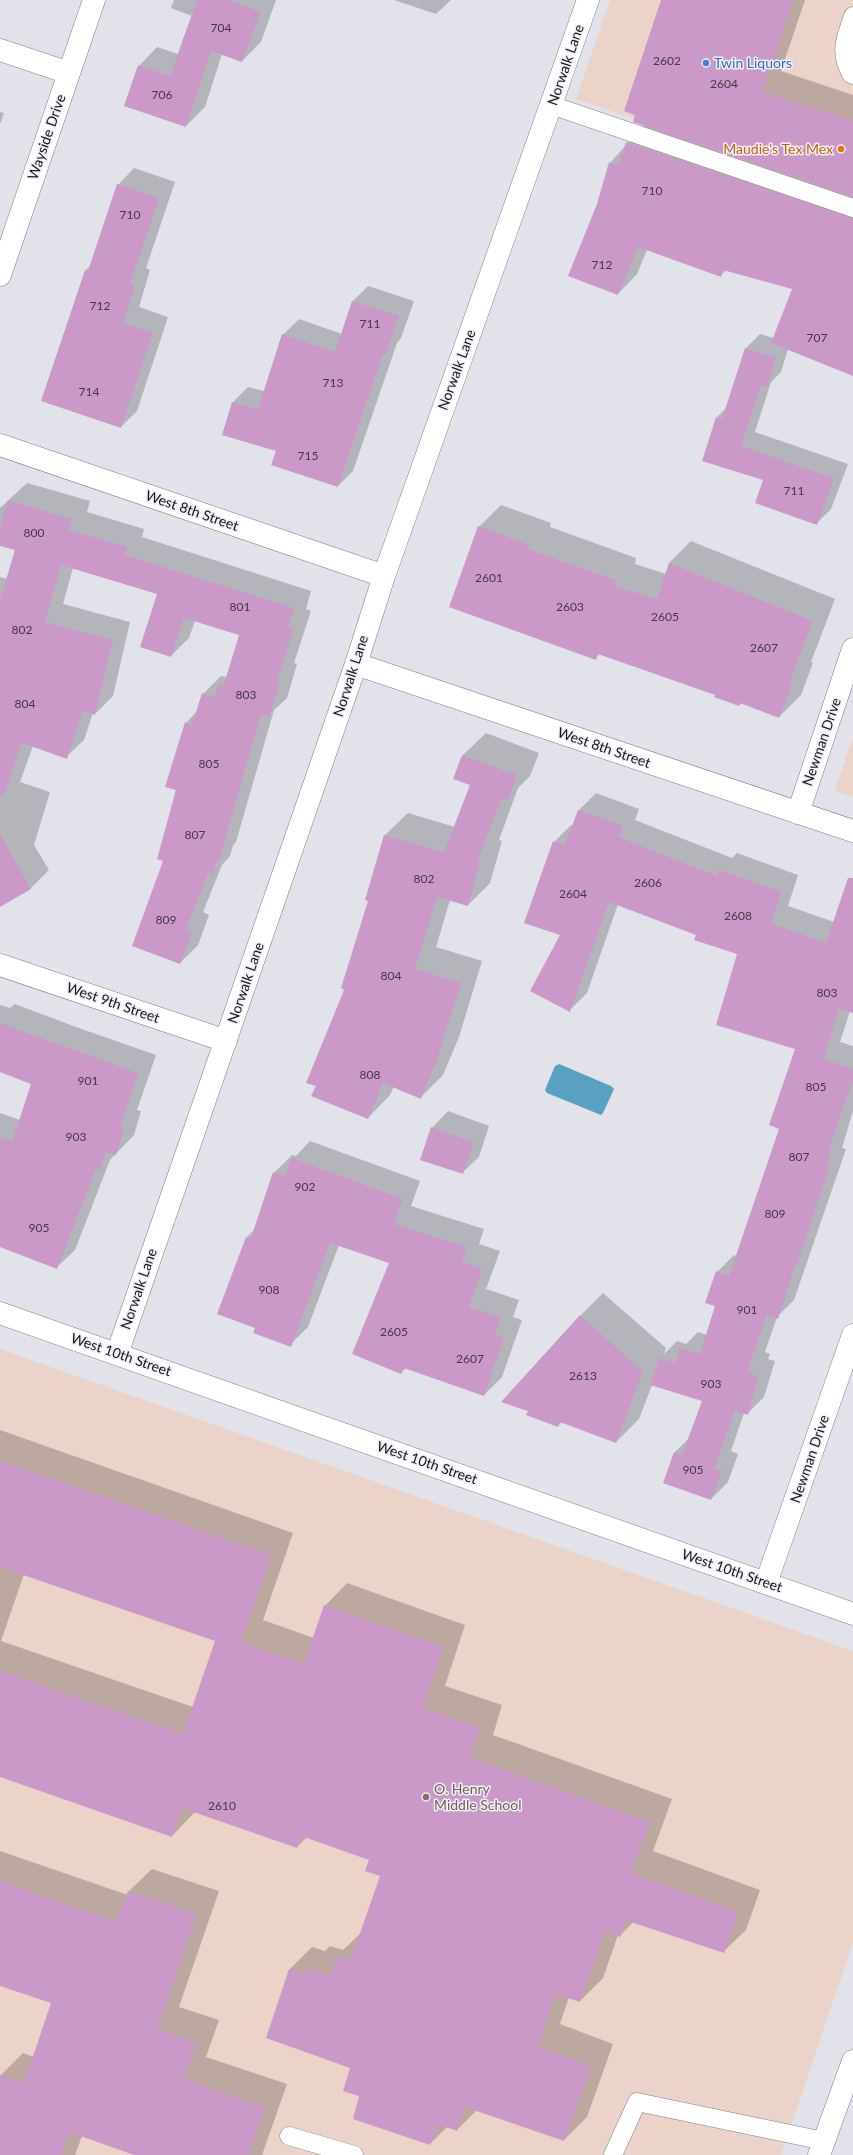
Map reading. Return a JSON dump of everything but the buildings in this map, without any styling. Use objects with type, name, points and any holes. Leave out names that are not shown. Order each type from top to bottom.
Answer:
[{"type":"street","name":"Wayside Drive","points":[[0,275],[94,0]]},
{"type":"street","name":"Norwalk Lane","points":[[117,1354],[356,664],[384,576],[588,0]]},
{"type":"street","points":[[0,50],[69,73]]},
{"type":"street","name":"West 8th Street","points":[[0,445],[384,576]]},
{"type":"street","name":"Newman Drive","points":[[798,813],[853,649]]},
{"type":"street","name":"West 8th Street","points":[[356,664],[798,813],[853,830]]},
{"type":"street","name":"West 9th Street","points":[[0,965],[226,1040]]},
{"type":"street","name":"West 10th Street","points":[[0,1312],[853,1614]]},
{"type":"street","name":"Newman Drive","points":[[766,1583],[853,1335]]},
{"type":"street","points":[[822,2148],[853,2061]]},
{"type":"lane","points":[[853,16],[844,43],[844,60],[851,74],[853,75]]},
{"type":"lane","points":[[551,105],[853,208]]},
{"type":"lane","points":[[613,2155],[637,2102],[822,2148]]},
{"type":"lane","points":[[289,2136],[354,2155]]},
{"type":"shaded area","points":[[610,0],[853,0],[853,194],[576,99]]},
{"type":"shaded area","points":[[853,737],[853,797],[835,791]]},
{"type":"shaded area","name":"O. Henry Middle School","points":[[0,1349],[853,1651],[853,1943],[781,2155],[0,2155]]},
{"type":"water","points":[[559,1064],[611,1086],[614,1089],[601,1115],[547,1093],[545,1090],[555,1066]]},
{"type":"place","name":"Twin Liquors","points":[[706,63]]},
{"type":"place","name":"Maudie's Tex Mex","points":[[841,149]]},
{"type":"place","name":"O. Henry Middle School","points":[[426,1797]]}]
